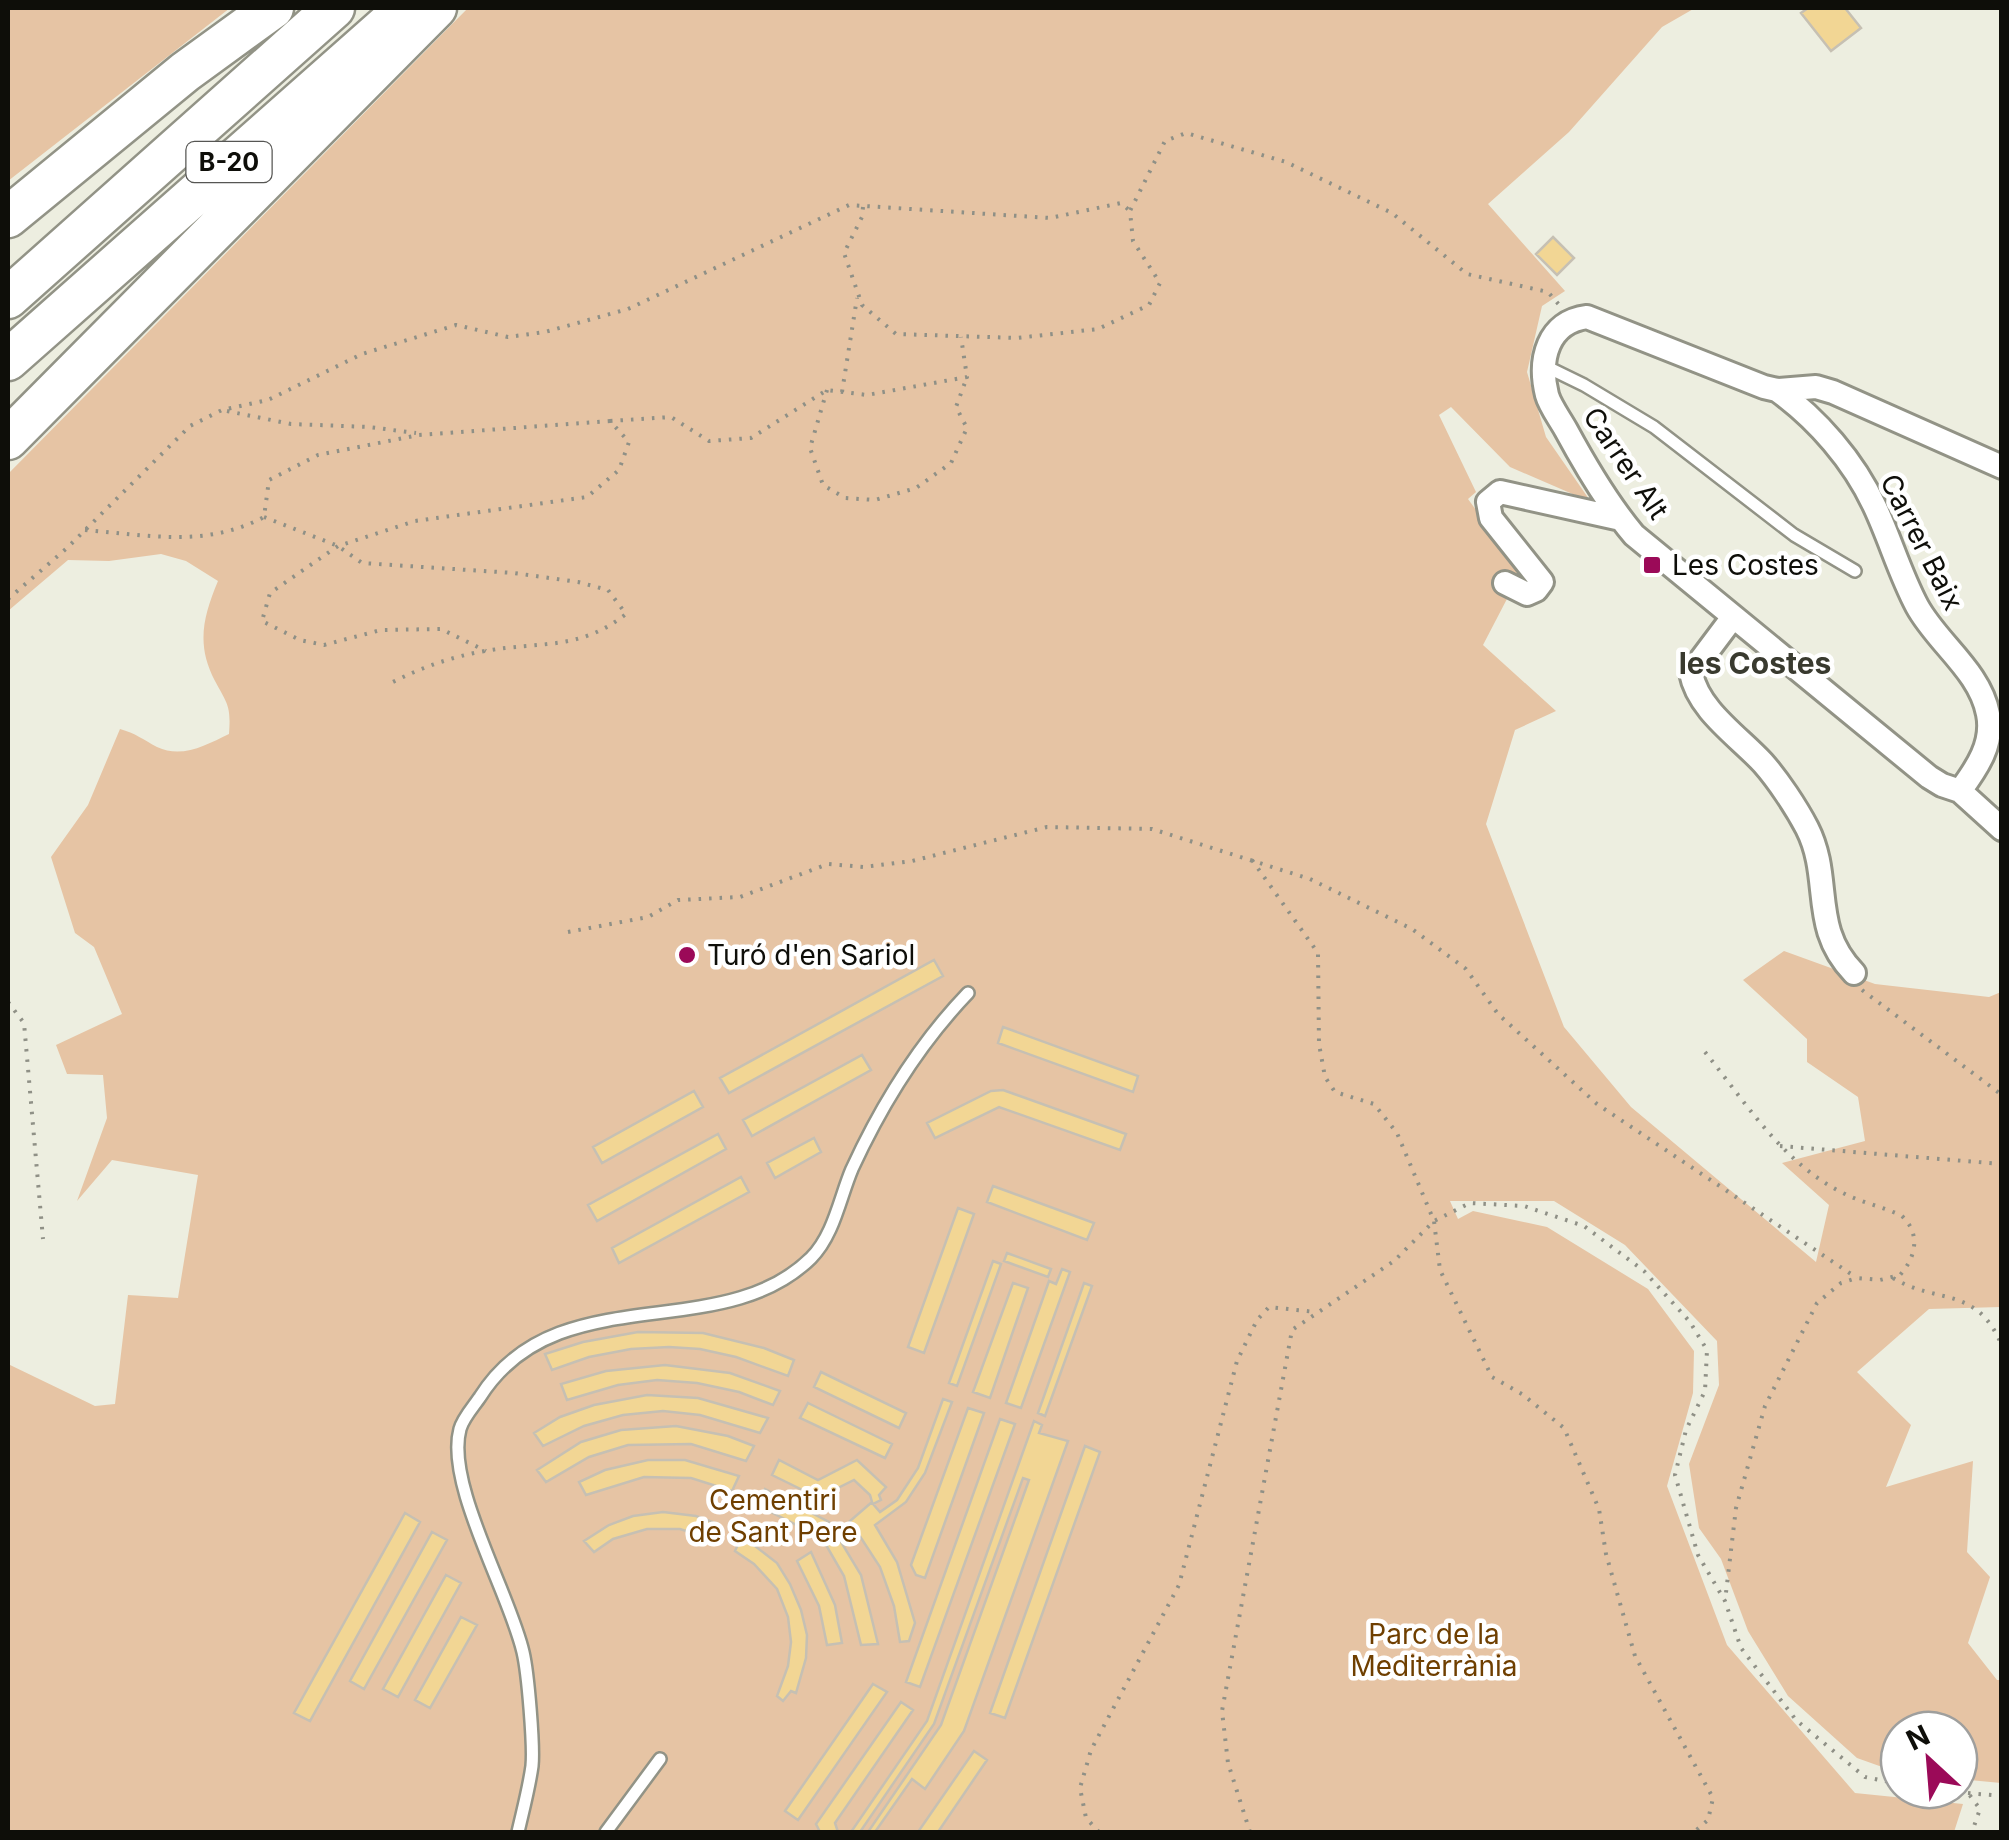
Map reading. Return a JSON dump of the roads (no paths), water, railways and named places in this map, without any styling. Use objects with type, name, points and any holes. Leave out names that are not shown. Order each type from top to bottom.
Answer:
[{"type":"highway","points":[[8,217],[185,72],[273,8]]},
{"type":"highway","name":"B-20","points":[[8,298],[334,8]]},
{"type":"highway","name":"B-20","points":[[8,360],[406,8]]},
{"type":"highway","points":[[8,439],[436,8]]},
{"type":"street","points":[[1545,366],[1552,334],[1568,320],[1587,317],[1730,376],[1777,390],[1816,387],[1846,397],[2002,467]]},
{"type":"street","name":"Carrer Alt","points":[[1545,366],[1547,396],[1584,464],[1634,536],[1929,777],[1993,809],[2002,829]]},
{"type":"street","name":"Carrer Baix","points":[[1777,390],[1820,426],[1873,502],[1917,606],[1967,670],[1984,699],[1989,734],[1983,755],[1960,791]]},
{"type":"street","points":[[1820,426],[1816,416],[1819,408],[1846,397]]},
{"type":"street","points":[[1505,582],[1526,594],[1542,582],[1492,518],[1488,502],[1500,492],[1620,519]]},
{"type":"street","points":[[1734,617],[1691,672],[1694,686],[1704,704],[1766,766],[1806,827],[1822,878],[1822,911],[1827,931],[1854,973]]},
{"type":"lane","points":[[1545,366],[1654,427],[1794,535],[1855,571]]},
{"type":"lane","points":[[518,1832],[532,1762],[523,1653],[458,1471],[460,1428],[487,1385],[510,1360],[560,1331],[751,1295],[781,1280],[813,1256],[834,1221],[852,1171],[882,1112],[939,1024],[968,993]]},
{"type":"lane","points":[[606,1832],[660,1760]]},
{"type":"place","name":"Les Costes","points":[[1652,565]]},
{"type":"place","name":"Turó d'en Sariol","points":[[687,955]]},
{"type":"district","name":"les Costes","points":[[1755,664]]},
{"type":"park label","name":"Cementiri de Sant Pere","points":[[773,1516]]},
{"type":"park label","name":"Parc de la Mediterrània","points":[[1434,1650]]}]
